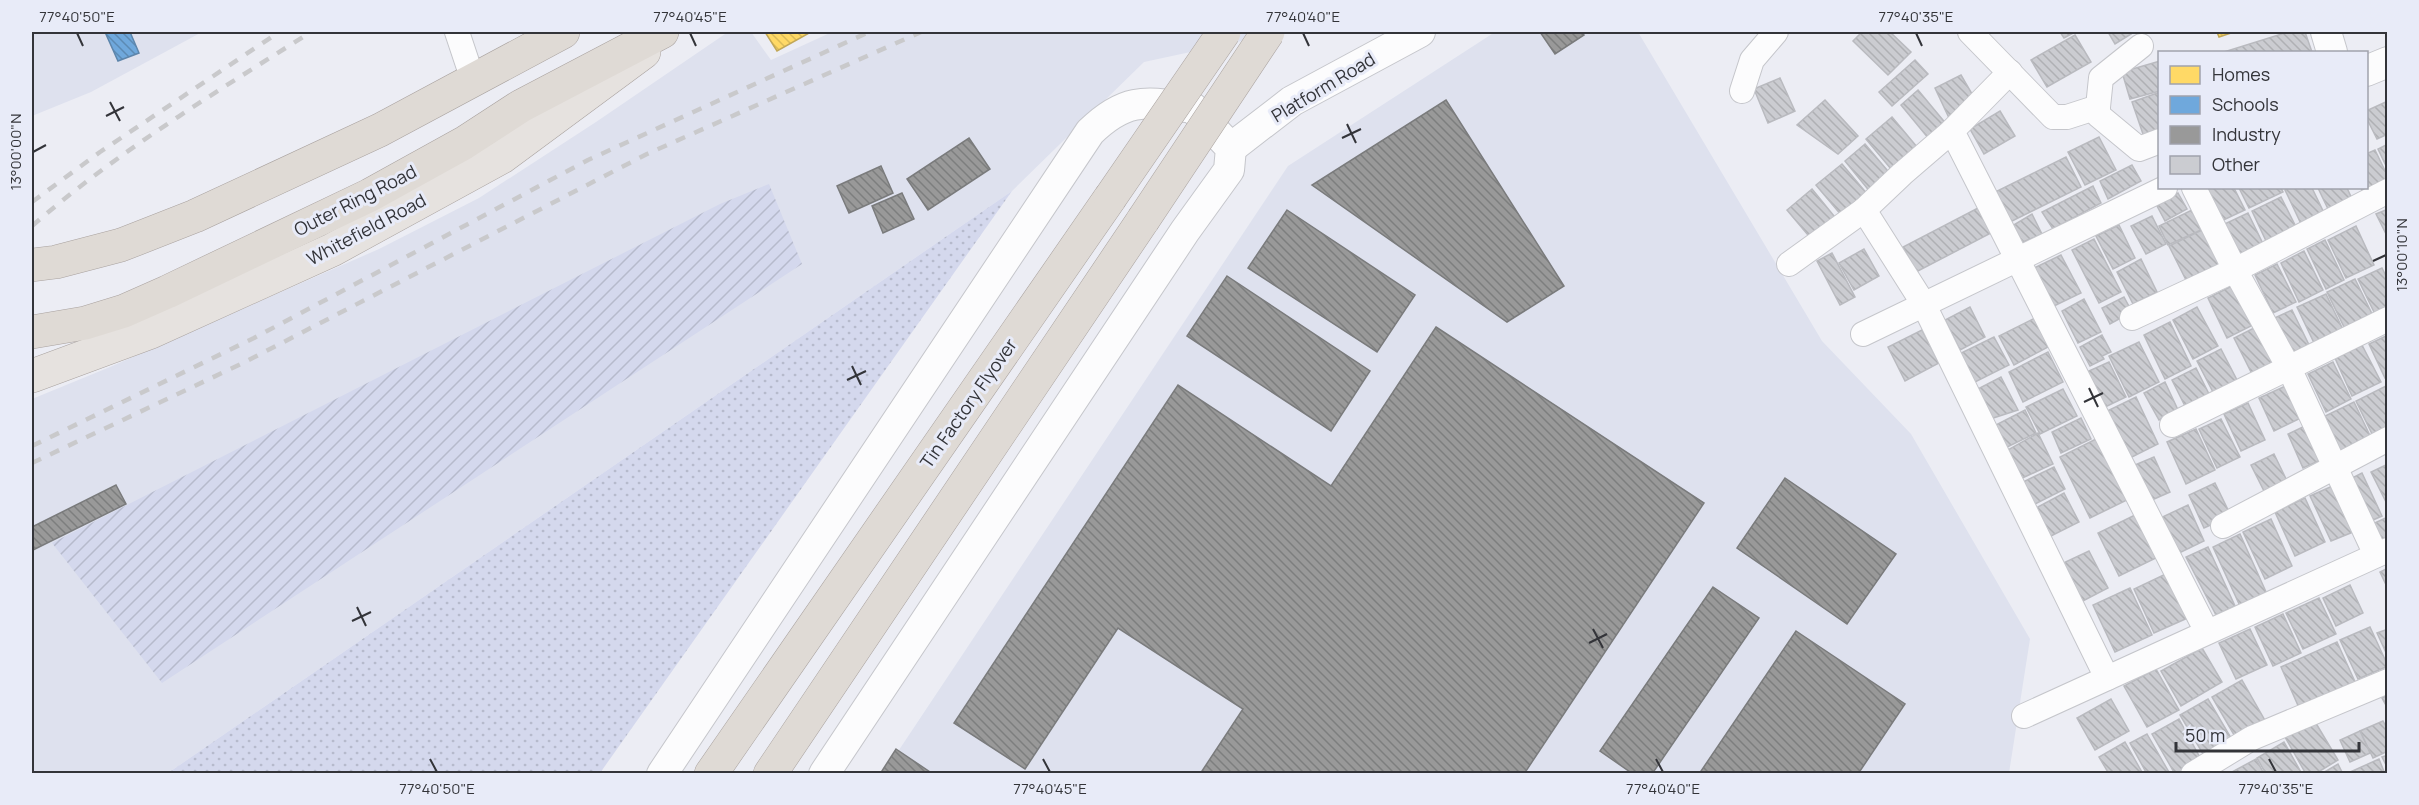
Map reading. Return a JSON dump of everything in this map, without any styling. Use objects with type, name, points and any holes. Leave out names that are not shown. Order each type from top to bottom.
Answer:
[{"type":"highway","points":[[40,270],[121,245],[195,216],[380,130],[563,32]]},
{"type":"highway","name":"Outer Ring Road","points":[[32,332],[86,323],[124,311],[167,292],[370,195],[464,143],[521,106],[662,32]]},
{"type":"highway","name":"Tin Factory Flyover","points":[[711,774],[1224,32]]},
{"type":"highway","points":[[770,774],[1268,32]]},
{"type":"main road","name":"Whitefield Road","points":[[32,376],[151,332],[332,250],[502,157],[672,32]]},
{"type":"street","points":[[457,32],[473,80]]},
{"type":"street","name":"Platform Road","points":[[1231,148],[1292,102],[1420,32]]},
{"type":"street","points":[[1742,92],[1752,60],[1776,32]]},
{"type":"street","points":[[1970,32],[2053,117],[2067,117],[2098,107]]},
{"type":"street","points":[[2326,32],[2332,51]]},
{"type":"street","points":[[2141,46],[2101,78],[2098,115],[2139,149],[2158,142]]},
{"type":"street","points":[[2368,71],[2388,62]]},
{"type":"street","points":[[1789,264],[1864,210],[1952,131],[2010,72]]},
{"type":"street","points":[[662,774],[1090,132],[1119,109],[1143,102],[1193,108],[1231,148],[1229,170],[1185,231],[824,774]]},
{"type":"street","points":[[1952,131],[2208,632]]},
{"type":"street","points":[[1863,334],[2163,189]]},
{"type":"street","points":[[2024,716],[2382,553],[2335,467],[2289,368],[2235,270],[2194,189]]},
{"type":"street","points":[[2132,318],[2235,270],[2388,191]]},
{"type":"street","points":[[1864,210],[1923,303],[2107,678]]},
{"type":"street","points":[[2172,425],[2388,319]]},
{"type":"street","points":[[2223,526],[2388,439]]},
{"type":"street","points":[[2193,774],[2252,738],[2388,681]]},
{"type":"shaded area","points":[[32,32],[202,32],[91,92],[32,116]]},
{"type":"shaded area","points":[[728,32],[751,32],[771,60],[832,32],[1284,32],[1144,62],[1012,191],[168,773],[32,774],[32,399],[379,249],[479,198]]},
{"type":"shaded area","points":[[1495,32],[1638,32],[1822,341],[1911,434],[2030,639],[2009,773],[883,774],[1288,166]]},
{"type":"shaded area","points":[[769,184],[802,264],[162,683],[52,543],[720,204]]},
{"type":"shaded area","points":[[1012,191],[600,773],[168,773]]},
{"type":"building: Homes","points":[[765,32],[811,32],[777,51]]},
{"type":"building: Homes","points":[[2217,32],[2234,32],[2219,37]]},
{"type":"building: Schools","points":[[105,32],[130,32],[139,53],[118,61]]},
{"type":"building: Industry","points":[[1540,32],[1582,32],[1584,35],[1555,54]]},
{"type":"building: Industry","points":[[1446,100],[1564,286],[1507,322],[1312,185]]},
{"type":"building: Industry","points":[[969,138],[990,169],[928,210],[907,179]]},
{"type":"building: Industry","points":[[881,166],[893,193],[849,213],[837,186]]},
{"type":"building: Industry","points":[[902,193],[914,219],[883,233],[872,206]]},
{"type":"building: Industry","points":[[1287,210],[1415,295],[1377,352],[1248,268]]},
{"type":"building: Industry","points":[[1227,276],[1370,371],[1331,431],[1187,336]]},
{"type":"building: Industry","points":[[1436,327],[1704,503],[1524,774],[1200,774],[1243,709],[1118,628],[1025,769],[954,723],[1178,385],[1331,486]]},
{"type":"building: Industry","points":[[1785,478],[1896,554],[1847,624],[1737,548]]},
{"type":"building: Industry","points":[[116,485],[126,504],[33,550],[32,527]]},
{"type":"building: Industry","points":[[1713,587],[1759,618],[1652,774],[1633,774],[1600,751]]},
{"type":"building: Industry","points":[[1796,631],[1905,704],[1858,774],[1699,774]]},
{"type":"building: Industry","points":[[896,749],[933,774],[880,774]]},
{"type":"building: Other","points":[[1862,32],[1890,32],[1911,52],[1888,75],[1853,41]]},
{"type":"building: Other","points":[[2060,32],[2075,32],[2064,38]]},
{"type":"building: Other","points":[[2108,32],[2129,32],[2131,34],[2115,44]]},
{"type":"building: Other","points":[[2288,32],[2305,32],[2312,51],[2227,51]]},
{"type":"building: Other","points":[[2075,35],[2091,62],[2047,87],[2031,60]]},
{"type":"building: Other","points":[[1915,60],[1928,74],[1892,106],[1879,92]]},
{"type":"building: Other","points":[[2158,62],[2158,92],[2130,99],[2122,72]]},
{"type":"building: Other","points":[[1961,75],[1975,99],[1950,120],[1935,88]]},
{"type":"building: Other","points":[[1780,78],[1795,111],[1768,123],[1754,89]]},
{"type":"building: Other","points":[[1918,90],[1947,125],[1929,139],[1901,105]]},
{"type":"building: Other","points":[[2158,93],[2158,132],[2144,137],[2132,102]]},
{"type":"building: Other","points":[[1825,100],[1858,136],[1838,154],[1797,125]]},
{"type":"building: Other","points":[[2388,101],[2388,134],[2377,139],[2368,121],[2368,110]]},
{"type":"building: Other","points":[[2000,111],[2015,136],[1984,154],[1970,129]]},
{"type":"building: Other","points":[[1892,117],[1922,153],[1896,175],[1866,139]]},
{"type":"building: Other","points":[[2099,137],[2116,170],[2085,185],[2068,152]]},
{"type":"building: Other","points":[[1865,144],[1892,176],[1871,193],[1845,161]]},
{"type":"building: Other","points":[[2388,144],[2388,170],[2378,149]]},
{"type":"building: Other","points":[[2375,150],[2388,177],[2388,185],[2365,196],[2362,189],[2368,189],[2368,153]]},
{"type":"building: Other","points":[[2066,157],[2081,187],[2002,226],[1987,196]]},
{"type":"building: Other","points":[[1842,164],[1868,195],[1842,216],[1816,185]]},
{"type":"building: Other","points":[[2132,165],[2141,181],[2108,199],[2100,181]]},
{"type":"building: Other","points":[[2093,186],[2101,203],[2053,229],[2042,212]]},
{"type":"building: Other","points":[[1812,189],[1838,221],[1813,241],[1787,210]]},
{"type":"building: Other","points":[[2200,189],[2234,189],[2245,210],[2217,223]]},
{"type":"building: Other","points":[[2240,189],[2282,189],[2283,192],[2249,208]]},
{"type":"building: Other","points":[[2312,189],[2325,215],[2302,226],[2285,190]]},
{"type":"building: Other","points":[[2318,189],[2347,189],[2352,199],[2329,211]]},
{"type":"building: Other","points":[[2178,193],[2187,209],[2165,221],[2156,204]]},
{"type":"building: Other","points":[[2281,197],[2297,229],[2267,243],[2252,211]]},
{"type":"building: Other","points":[[1978,208],[1991,233],[1916,272],[1903,247]]},
{"type":"building: Other","points":[[2388,209],[2388,238],[2376,214]]},
{"type":"building: Other","points":[[2192,210],[2201,230],[2168,245],[2159,226]]},
{"type":"building: Other","points":[[2248,213],[2266,250],[2236,264],[2218,227]]},
{"type":"building: Other","points":[[2032,214],[2042,234],[2023,242],[2012,226]]},
{"type":"building: Other","points":[[2152,216],[2166,244],[2146,254],[2131,226]]},
{"type":"building: Other","points":[[2119,225],[2135,258],[2113,269],[2096,236]]},
{"type":"building: Other","points":[[2356,226],[2374,265],[2346,278],[2328,240]]},
{"type":"building: Other","points":[[2204,229],[2223,266],[2188,284],[2169,246]]},
{"type":"building: Other","points":[[2094,239],[2121,292],[2099,303],[2072,250]]},
{"type":"building: Other","points":[[2325,240],[2344,280],[2326,289],[2307,249]]},
{"type":"building: Other","points":[[1864,249],[1879,276],[1854,290],[1839,263]]},
{"type":"building: Other","points":[[2304,251],[2323,290],[2299,302],[2281,263]]},
{"type":"building: Other","points":[[1832,253],[1855,297],[1840,305],[1817,261]]},
{"type":"building: Other","points":[[2061,255],[2081,293],[2054,306],[2034,268]]},
{"type":"building: Other","points":[[2141,259],[2157,292],[2133,304],[2117,272]]},
{"type":"building: Other","points":[[2277,264],[2296,302],[2273,313],[2255,275]]},
{"type":"building: Other","points":[[2382,268],[2388,280],[2388,308],[2375,314],[2358,279]]},
{"type":"building: Other","points":[[2355,279],[2374,318],[2346,331],[2327,292]]},
{"type":"building: Other","points":[[2236,284],[2255,324],[2227,338],[2208,298]]},
{"type":"building: Other","points":[[2326,294],[2345,334],[2316,347],[2297,307]]},
{"type":"building: Other","points":[[2124,297],[2132,312],[2110,324],[2102,308]]},
{"type":"building: Other","points":[[2084,299],[2101,332],[2078,343],[2062,311]]},
{"type":"building: Other","points":[[1970,307],[1985,337],[1960,350],[1945,320]]},
{"type":"building: Other","points":[[2197,307],[2218,346],[2193,359],[2173,320]]},
{"type":"building: Other","points":[[2292,310],[2312,351],[2290,361],[2270,320]]},
{"type":"building: Other","points":[[2035,318],[2050,346],[2014,365],[1999,336]]},
{"type":"building: Other","points":[[2170,322],[2191,366],[2165,379],[2144,335]]},
{"type":"building: Other","points":[[2258,326],[2277,363],[2253,376],[2234,338]]},
{"type":"building: Other","points":[[1922,330],[1939,363],[1905,381],[1888,347]]},
{"type":"building: Other","points":[[2102,335],[2111,352],[2102,356],[2104,359],[2090,366],[2080,347]]},
{"type":"building: Other","points":[[2388,335],[2388,377],[2385,378],[2369,344]]},
{"type":"building: Other","points":[[1994,337],[2009,365],[1967,386],[1953,357]]},
{"type":"building: Other","points":[[2139,342],[2159,382],[2129,397],[2109,356]]},
{"type":"building: Other","points":[[2362,345],[2381,382],[2352,396],[2335,358]]},
{"type":"building: Other","points":[[2221,349],[2238,382],[2214,394],[2197,361]]},
{"type":"building: Other","points":[[2048,352],[2063,382],[2023,402],[2009,372]]},
{"type":"building: Other","points":[[2109,362],[2126,397],[2099,410],[2082,374]]},
{"type":"building: Other","points":[[2333,362],[2351,399],[2326,412],[2308,374]]},
{"type":"building: Other","points":[[2196,368],[2211,398],[2187,410],[2172,380]]},
{"type":"building: Other","points":[[2001,377],[2018,410],[1990,419],[1972,392]]},
{"type":"building: Other","points":[[2165,382],[2178,410],[2159,420],[2144,393]]},
{"type":"building: Other","points":[[2290,384],[2305,416],[2274,431],[2259,398]]},
{"type":"building: Other","points":[[2388,385],[2388,433],[2375,440],[2356,401]]},
{"type":"building: Other","points":[[2063,389],[2077,416],[2040,434],[2026,407]]},
{"type":"building: Other","points":[[2136,397],[2158,444],[2124,461],[2101,414]]},
{"type":"building: Other","points":[[2354,402],[2372,440],[2342,455],[2323,417]]},
{"type":"building: Other","points":[[2248,403],[2265,440],[2241,451],[2224,414]]},
{"type":"building: Other","points":[[2025,410],[2036,433],[1999,451],[1988,429]]},
{"type":"building: Other","points":[[2081,418],[2091,439],[2061,453],[2052,432]]},
{"type":"building: Other","points":[[2221,419],[2240,457],[2217,468],[2199,429]]},
{"type":"building: Other","points":[[2309,424],[2325,458],[2303,468],[2288,434]]},
{"type":"building: Other","points":[[2196,429],[2215,470],[2186,484],[2167,442]]},
{"type":"building: Other","points":[[2038,433],[2053,464],[2018,480],[2006,451]]},
{"type":"building: Other","points":[[2098,438],[2129,499],[2090,518],[2060,457]]},
{"type":"building: Other","points":[[2274,454],[2288,483],[2265,493],[2251,465]]},
{"type":"building: Other","points":[[2154,457],[2170,492],[2145,503],[2128,468]]},
{"type":"building: Other","points":[[2388,464],[2388,506],[2371,472]]},
{"type":"building: Other","points":[[2054,467],[2065,489],[2033,505],[2021,483]]},
{"type":"building: Other","points":[[2362,473],[2382,516],[2364,524],[2344,482]]},
{"type":"building: Other","points":[[2215,483],[2231,516],[2204,528],[2189,495]]},
{"type":"building: Other","points":[[2337,484],[2358,530],[2331,541],[2310,496]]},
{"type":"building: Other","points":[[2064,493],[2079,522],[2049,537],[2034,509]]},
{"type":"building: Other","points":[[2305,498],[2325,542],[2295,556],[2275,512]]},
{"type":"building: Other","points":[[2188,505],[2204,541],[2173,556],[2156,520]]},
{"type":"building: Other","points":[[2135,515],[2156,558],[2119,576],[2098,533]]},
{"type":"building: Other","points":[[2388,517],[2388,537],[2378,541],[2370,525]]},
{"type":"building: Other","points":[[2271,519],[2292,566],[2265,579],[2243,532]]},
{"type":"building: Other","points":[[2240,534],[2267,594],[2240,606],[2213,547]]},
{"type":"building: Other","points":[[2208,547],[2235,606],[2216,615],[2186,557]]},
{"type":"building: Other","points":[[2089,551],[2108,588],[2079,603],[2059,565]]},
{"type":"building: Other","points":[[2388,568],[2388,589],[2380,572]]},
{"type":"building: Other","points":[[2172,571],[2192,616],[2154,633],[2134,589]]},
{"type":"building: Other","points":[[2350,585],[2363,613],[2336,626],[2323,598]]},
{"type":"building: Other","points":[[2130,588],[2152,635],[2115,652],[2093,605]]},
{"type":"building: Other","points":[[2319,598],[2336,634],[2303,649],[2286,613]]},
{"type":"building: Other","points":[[2283,614],[2301,653],[2273,666],[2255,627]]},
{"type":"building: Other","points":[[2370,627],[2388,666],[2358,679],[2340,640]]},
{"type":"building: Other","points":[[2250,629],[2267,665],[2236,679],[2219,643]]},
{"type":"building: Other","points":[[2388,629],[2388,657],[2377,633]]},
{"type":"building: Other","points":[[2337,642],[2356,684],[2300,710],[2281,667]]},
{"type":"building: Other","points":[[2202,648],[2222,682],[2181,706],[2161,671]]},
{"type":"building: Other","points":[[2156,669],[2179,710],[2147,727],[2124,686]]},
{"type":"building: Other","points":[[2242,680],[2267,724],[2237,740],[2212,697]]},
{"type":"building: Other","points":[[2388,695],[2388,709],[2382,698]]},
{"type":"building: Other","points":[[2111,699],[2129,731],[2095,750],[2077,718]]},
{"type":"building: Other","points":[[2208,699],[2234,743],[2206,759],[2180,715]]},
{"type":"building: Other","points":[[2179,719],[2203,763],[2185,774],[2175,774],[2152,734]]},
{"type":"building: Other","points":[[2314,720],[2338,760],[2315,774],[2306,774],[2285,737]]},
{"type":"building: Other","points":[[2383,721],[2388,730],[2388,751],[2373,758],[2360,731]]},
{"type":"building: Other","points":[[2360,731],[2370,753],[2350,762],[2340,740]]},
{"type":"building: Other","points":[[2147,734],[2170,774],[2147,774],[2130,743]]},
{"type":"building: Other","points":[[2125,742],[2143,774],[2109,774],[2099,757]]},
{"type":"building: Other","points":[[2284,742],[2302,774],[2266,774],[2257,758]]},
{"type":"building: Other","points":[[2388,755],[2388,769],[2382,757]]},
{"type":"building: Other","points":[[2256,759],[2264,774],[2230,773]]},
{"type":"building: Other","points":[[2379,759],[2385,774],[2348,774],[2348,773]]},
{"type":"building: Other","points":[[2338,764],[2343,774],[2321,774]]},
{"type":"railway","points":[[32,202],[100,152],[279,32]]},
{"type":"railway","points":[[32,226],[64,199],[133,148],[203,100],[311,32]]},
{"type":"railway","points":[[32,446],[254,338],[588,160],[869,32]]},
{"type":"railway","points":[[32,463],[243,363],[647,154],[921,32]]}]
